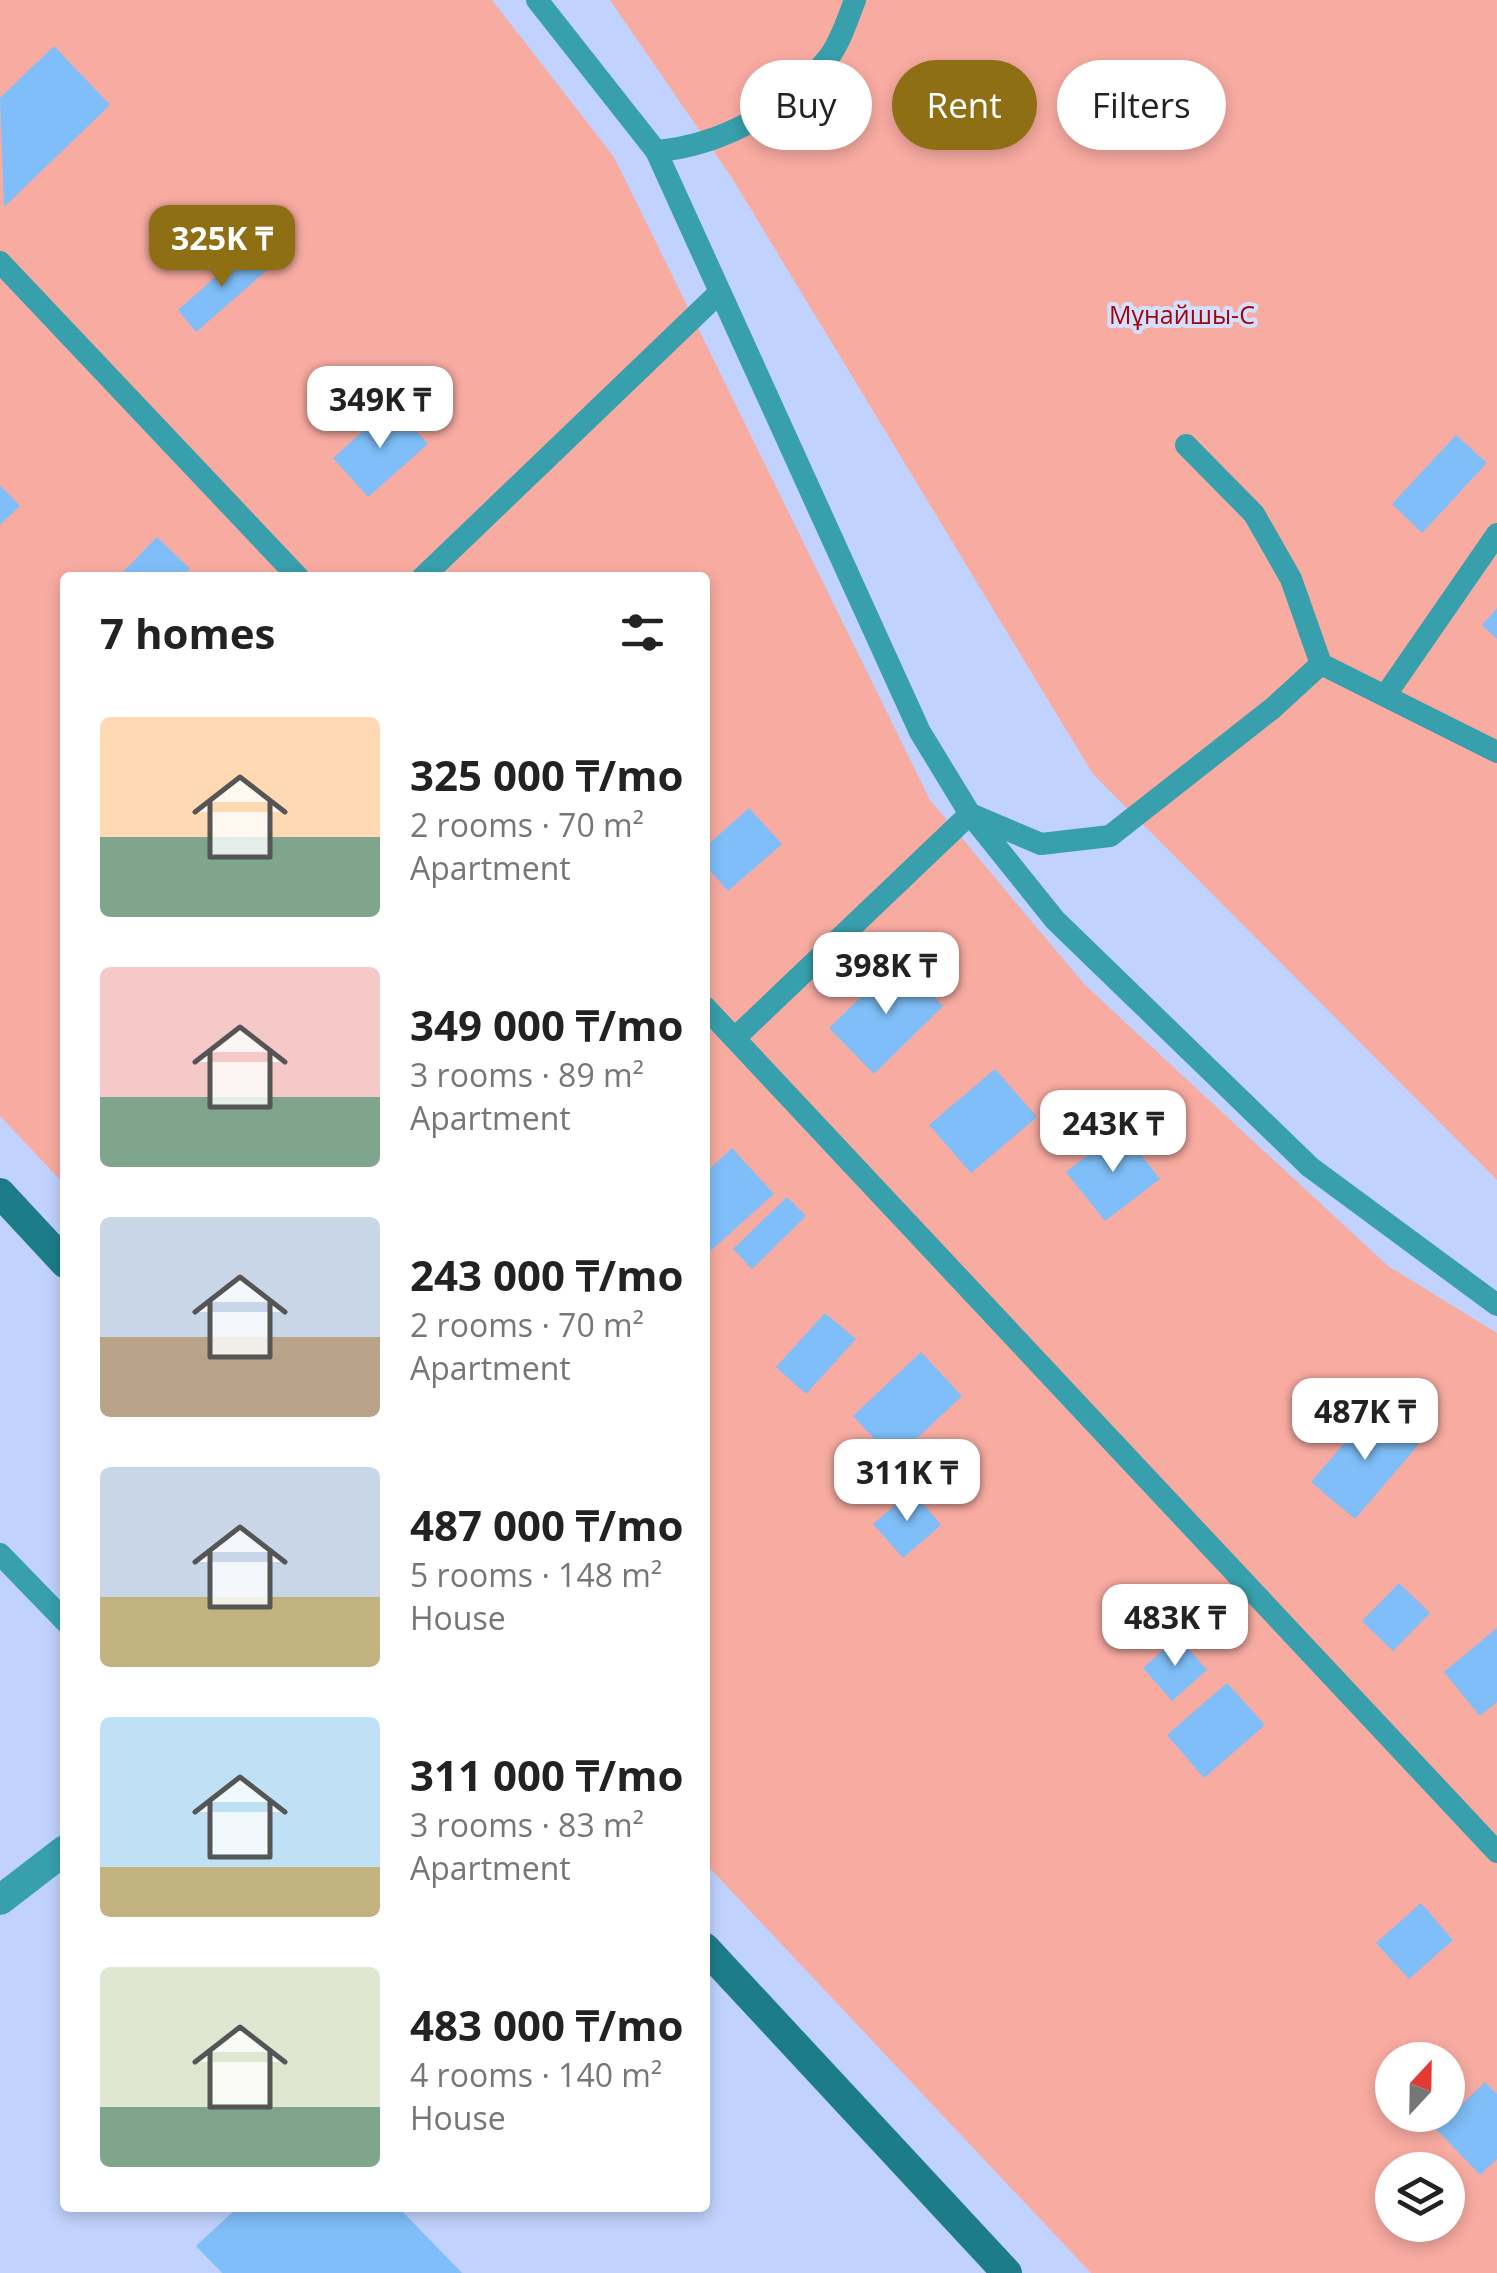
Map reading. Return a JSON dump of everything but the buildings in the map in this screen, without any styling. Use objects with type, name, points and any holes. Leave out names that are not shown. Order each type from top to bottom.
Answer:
[{"type":"street","points":[[0,1194],[60,1258]]},
{"type":"street","points":[[0,1900],[60,1854]]},
{"type":"street","points":[[710,1953],[1007,2273]]},
{"type":"lane","points":[[537,0],[656,151],[920,732],[970,814],[1054,920],[1310,1167],[1497,1306]]},
{"type":"lane","points":[[656,151],[694,148],[800,90],[832,53],[855,0]]},
{"type":"lane","points":[[0,262],[293,572]]},
{"type":"lane","points":[[428,572],[720,292]]},
{"type":"lane","points":[[1186,446],[1254,514],[1291,579],[1321,664],[1497,752]]},
{"type":"lane","points":[[1385,696],[1497,534]]},
{"type":"lane","points":[[970,814],[1041,844],[1110,836],[1244,732],[1321,664]]},
{"type":"lane","points":[[735,1038],[970,814]]},
{"type":"lane","points":[[710,1012],[1497,1852]]},
{"type":"lane","points":[[0,1554],[60,1616]]},
{"type":"green space","points":[[0,0],[492,0],[614,157],[930,800],[1085,985],[1388,1266],[1497,1333],[1497,2273],[1091,2273],[710,1868],[710,572],[60,572],[60,1180],[0,1116]]},
{"type":"green space","name":"Мұнайшы-С","points":[[610,0],[1497,0],[1497,1180],[1093,774],[732,178]]}]
